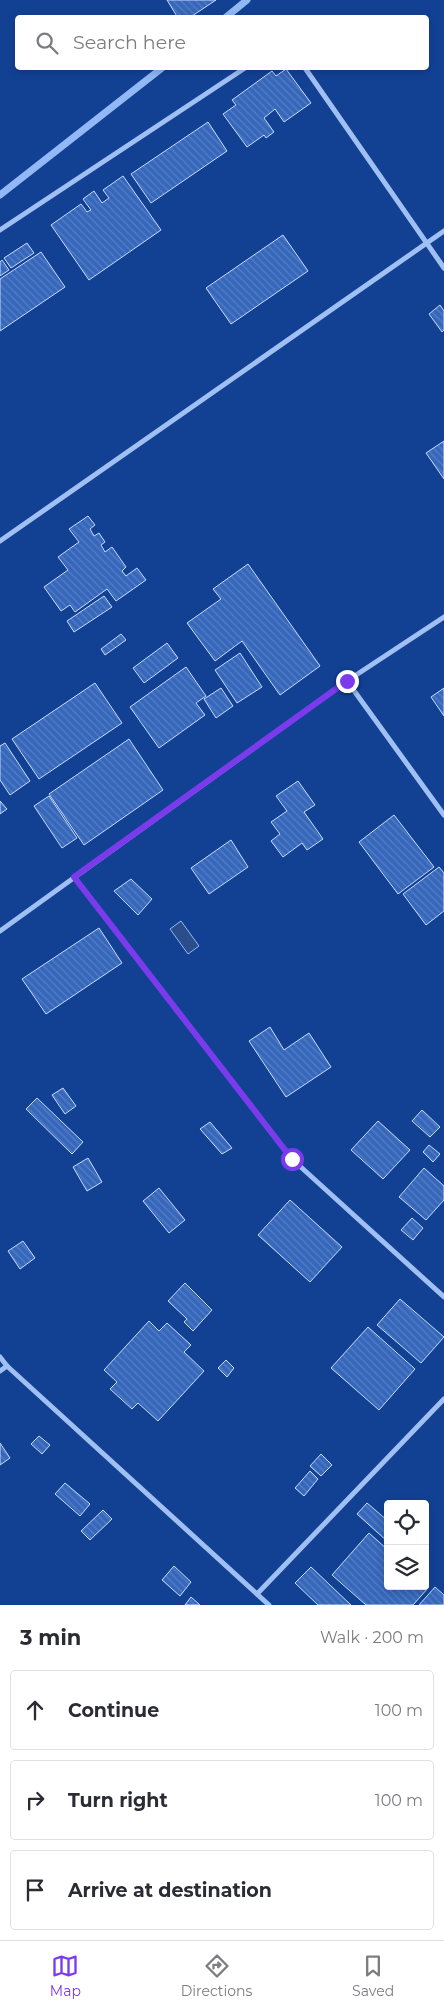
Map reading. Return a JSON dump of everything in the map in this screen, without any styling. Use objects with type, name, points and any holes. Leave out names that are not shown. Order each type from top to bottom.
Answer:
[{"type":"street","points":[[0,230],[241,70]]},
{"type":"street","points":[[307,70],[444,268]]},
{"type":"street","points":[[0,541],[444,231]]},
{"type":"street","points":[[0,930],[347,681],[444,617]]},
{"type":"street","points":[[347,681],[444,815]]},
{"type":"street","points":[[74,877],[292,1159],[444,1297]]},
{"type":"street","points":[[0,1357],[7,1366],[269,1605]]},
{"type":"street","points":[[0,1371],[7,1366]]},
{"type":"street","points":[[257,1594],[444,1399]]},
{"type":"water","points":[[181,921],[199,946],[188,954],[170,929]]},
{"type":"building","points":[[167,0],[216,0],[194,15],[176,15]]},
{"type":"building","points":[[287,70],[311,103],[284,122],[275,109],[264,118],[274,132],[266,138],[264,135],[247,147],[223,114],[236,105],[232,100],[272,71],[276,76]]},
{"type":"building","points":[[208,122],[227,151],[151,203],[131,174]]},
{"type":"building","points":[[123,176],[161,230],[89,280],[51,225],[81,204],[87,212],[91,210],[83,199],[94,191],[102,203],[109,198],[103,190]]},
{"type":"building","points":[[283,235],[308,271],[231,324],[206,288]]},
{"type":"building","points":[[27,243],[34,253],[11,268],[4,258]]},
{"type":"building","points":[[41,252],[65,287],[0,331],[0,279]]},
{"type":"building","points":[[2,260],[9,270],[0,276],[0,262]]},
{"type":"building","points":[[440,305],[444,311],[444,330],[442,332],[429,314]]},
{"type":"building","points":[[444,441],[444,479],[426,453]]},
{"type":"building","points":[[88,516],[95,525],[90,529],[94,536],[99,533],[105,542],[101,545],[105,552],[112,547],[126,567],[122,571],[126,576],[137,568],[146,580],[116,601],[107,589],[75,612],[70,605],[61,611],[44,587],[68,570],[58,557],[79,542],[69,529]]},
{"type":"building","points":[[248,564],[320,666],[280,695],[242,641],[215,661],[187,623],[221,599],[213,589]]},
{"type":"building","points":[[104,596],[112,607],[74,632],[67,621]]},
{"type":"building","points":[[121,634],[126,640],[105,655],[101,649]]},
{"type":"building","points":[[167,643],[178,658],[144,683],[133,668]]},
{"type":"building","points":[[240,653],[262,687],[237,703],[215,670]]},
{"type":"building","points":[[186,667],[206,696],[196,703],[205,715],[159,748],[130,707]]},
{"type":"building","points":[[95,683],[122,723],[39,779],[12,739]]},
{"type":"building","points":[[221,688],[233,706],[216,718],[204,699]]},
{"type":"building","points":[[444,688],[444,716],[431,697]]},
{"type":"building","points":[[129,739],[163,790],[84,845],[49,794]]},
{"type":"building","points":[[5,743],[30,781],[10,795],[0,780],[0,746]]},
{"type":"building","points":[[298,781],[315,805],[304,812],[323,839],[307,850],[302,843],[283,857],[271,841],[280,834],[271,822],[287,811],[276,796]]},
{"type":"building","points":[[49,796],[77,838],[62,848],[34,806]]},
{"type":"building","points":[[0,801],[7,809],[0,814]]},
{"type":"building","points":[[394,815],[434,867],[398,894],[359,842]]},
{"type":"building","points":[[231,840],[248,867],[209,894],[191,868]]},
{"type":"building","points":[[439,867],[444,873],[444,911],[426,925],[403,894]]},
{"type":"building","points":[[131,879],[152,899],[138,915],[114,891]]},
{"type":"building","points":[[99,928],[122,963],[46,1014],[22,979]]},
{"type":"building","points":[[270,1027],[284,1050],[309,1033],[331,1067],[286,1097],[249,1041]]},
{"type":"building","points":[[63,1088],[76,1106],[65,1114],[52,1095]]},
{"type":"building","points":[[37,1098],[83,1142],[72,1154],[26,1109]]},
{"type":"building","points":[[422,1110],[440,1127],[430,1137],[412,1121]]},
{"type":"building","points":[[378,1121],[410,1150],[383,1179],[351,1150]]},
{"type":"building","points":[[210,1122],[232,1148],[222,1154],[200,1129]]},
{"type":"building","points":[[429,1145],[440,1154],[433,1162],[423,1152]]},
{"type":"building","points":[[88,1158],[102,1182],[87,1191],[73,1167]]},
{"type":"building","points":[[424,1168],[444,1186],[444,1200],[426,1220],[399,1197]]},
{"type":"building","points":[[159,1188],[185,1220],[169,1233],[143,1201]]},
{"type":"building","points":[[290,1200],[342,1247],[310,1282],[258,1235]]},
{"type":"building","points":[[412,1218],[423,1228],[413,1240],[401,1230]]},
{"type":"building","points":[[23,1241],[35,1258],[20,1269],[8,1251]]},
{"type":"building","points":[[185,1283],[212,1310],[193,1331],[184,1322],[187,1319],[168,1301]]},
{"type":"building","points":[[400,1299],[444,1337],[421,1363],[377,1325]]},
{"type":"building","points":[[149,1321],[159,1331],[167,1323],[191,1345],[184,1352],[204,1371],[158,1421],[138,1403],[132,1409],[110,1389],[117,1382],[104,1370]]},
{"type":"building","points":[[368,1327],[415,1369],[379,1410],[331,1368]]},
{"type":"building","points":[[226,1360],[234,1368],[227,1377],[218,1368]]},
{"type":"building","points":[[39,1436],[50,1445],[42,1454],[31,1444]]},
{"type":"building","points":[[0,1443],[10,1458],[0,1465]]},
{"type":"building","points":[[321,1454],[332,1465],[321,1476],[310,1466]]},
{"type":"building","points":[[310,1471],[318,1479],[304,1496],[295,1488]]},
{"type":"building","points":[[65,1483],[90,1504],[80,1516],[55,1494]]},
{"type":"building","points":[[367,1503],[384,1518],[384,1538],[357,1514]]},
{"type":"building","points":[[103,1510],[112,1519],[90,1540],[81,1531]]},
{"type":"building","points":[[369,1533],[384,1546],[384,1590],[426,1590],[413,1605],[366,1605],[332,1575]]},
{"type":"building","points":[[174,1566],[191,1582],[180,1596],[162,1580]]},
{"type":"building","points":[[311,1567],[351,1605],[318,1605],[295,1583]]},
{"type":"building","points":[[435,1587],[444,1595],[444,1605],[419,1605]]},
{"type":"building","points":[[191,1597],[200,1605],[185,1605]]},
{"type":"waterway","points":[[229,15],[247,0]]},
{"type":"waterway","points":[[0,195],[159,70]]},
{"type":"route","points":[[292,1159],[74,877],[347,681]]}]
